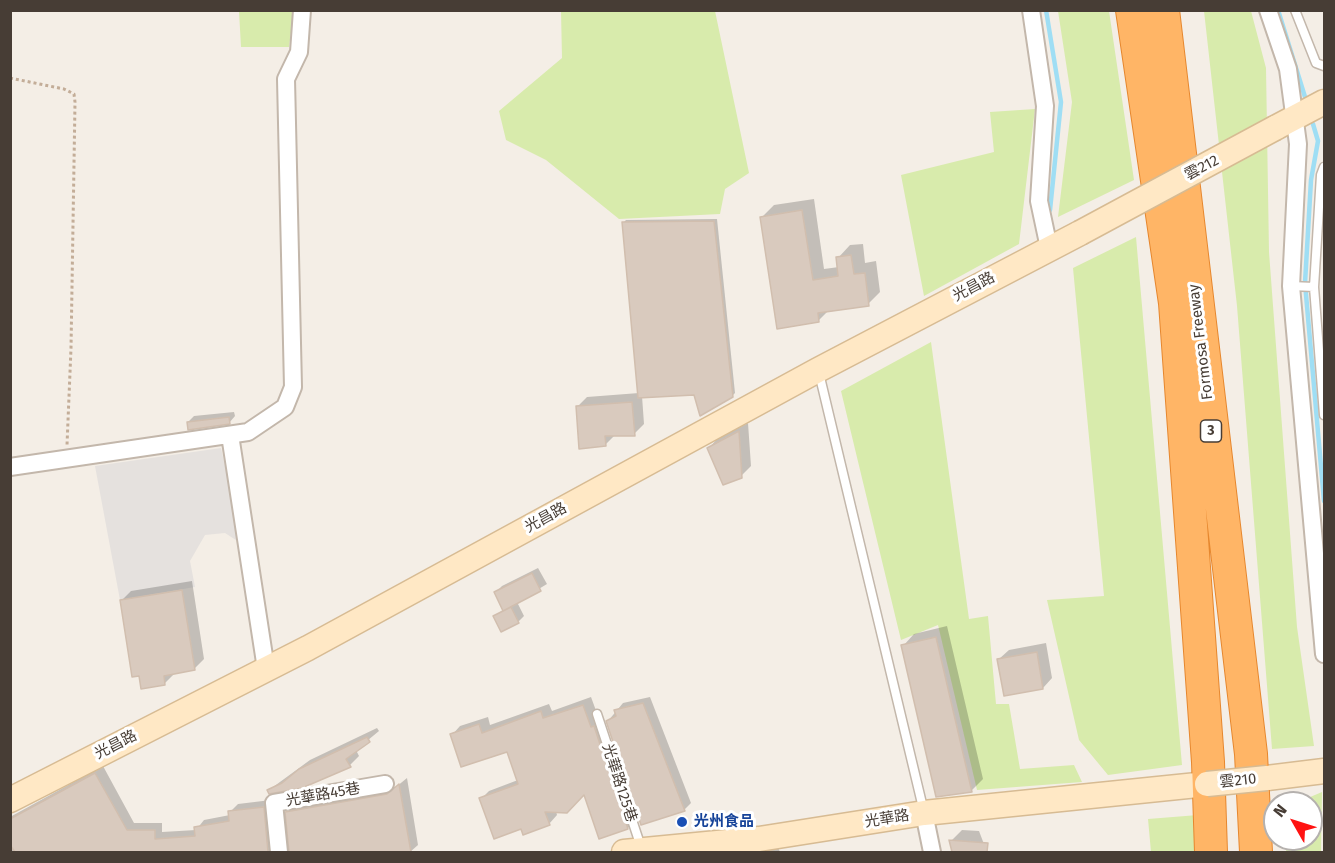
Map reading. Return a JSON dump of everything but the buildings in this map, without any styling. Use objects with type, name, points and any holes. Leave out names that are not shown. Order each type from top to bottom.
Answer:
[{"type":"highway","name":"Formosa Freeway","points":[[1132,10],[1175,303],[1208,762],[1211,852]]},
{"type":"highway","name":"Formosa Freeway","points":[[1163,10],[1251,754],[1256,852]]},
{"type":"street","points":[[10,466],[248,432],[285,407],[293,387],[286,80],[299,52],[302,10]]},
{"type":"street","points":[[1031,10],[1045,106],[1038,201],[1049,248]]},
{"type":"street","points":[[1268,10],[1288,69],[1285,123],[1298,144],[1291,286],[1324,654]]},
{"type":"street","name":"雲212","points":[[1080,233],[1324,102]]},
{"type":"street","name":"光昌路","points":[[10,800],[266,669],[818,370],[1080,233]]},
{"type":"street","points":[[230,435],[266,669]]},
{"type":"street","name":"雲210","points":[[1152,790],[1324,771]]},
{"type":"street","name":"光華路45巷","points":[[279,852],[274,803],[385,784]]},
{"type":"street","name":"光華路","points":[[633,852],[682,850],[924,813],[1152,790]]},
{"type":"street","points":[[924,813],[932,852]]},
{"type":"lane","points":[[1295,10],[1316,63],[1324,66]]},
{"type":"lane","points":[[1324,167],[1321,175],[1314,287],[1324,415]]},
{"type":"lane","points":[[1291,286],[1314,287]]},
{"type":"lane","points":[[818,370],[924,813]]},
{"type":"lane","name":"光華路125巷","points":[[597,714],[633,852]]},
{"type":"path","points":[[10,78],[64,89],[74,94],[72,348],[66,459]]},
{"type":"green space","points":[[239,11],[294,11],[289,47],[241,47]]},
{"type":"green space","points":[[561,11],[715,11],[749,173],[725,189],[720,214],[619,219],[546,160],[506,140],[499,111],[562,58]]},
{"type":"green space","points":[[1058,11],[1109,11],[1134,180],[1058,217],[1072,102]]},
{"type":"green space","points":[[1204,11],[1251,11],[1266,68],[1269,252],[1297,627],[1314,746],[1272,749],[1237,306]]},
{"type":"green space","points":[[1035,109],[1019,244],[924,296],[901,175],[994,152],[990,112]]},
{"type":"green space","points":[[1136,237],[1182,765],[1108,775],[1079,740],[1047,600],[1104,596],[1073,268]]},
{"type":"green space","points":[[931,342],[969,619],[988,616],[996,704],[1009,704],[1020,769],[1074,765],[1082,782],[977,790],[938,625],[901,640],[841,391]]},
{"type":"green space","points":[[1198,815],[1199,852],[1151,852],[1148,819]]},
{"type":"green space","points":[[1286,851],[1321,851],[1321,852]]},
{"type":"shaded area","points":[[221,448],[242,544],[225,533],[205,535],[190,561],[195,587],[120,600],[95,466]]},
{"type":"waterway","points":[[1046,10],[1061,102],[1050,210]]},
{"type":"waterway","points":[[1278,10],[1305,97]]},
{"type":"waterway","points":[[1313,124],[1318,141],[1311,180],[1305,283],[1324,501]]},
{"type":"place","name":"光州食品","points":[[682,822]]}]
